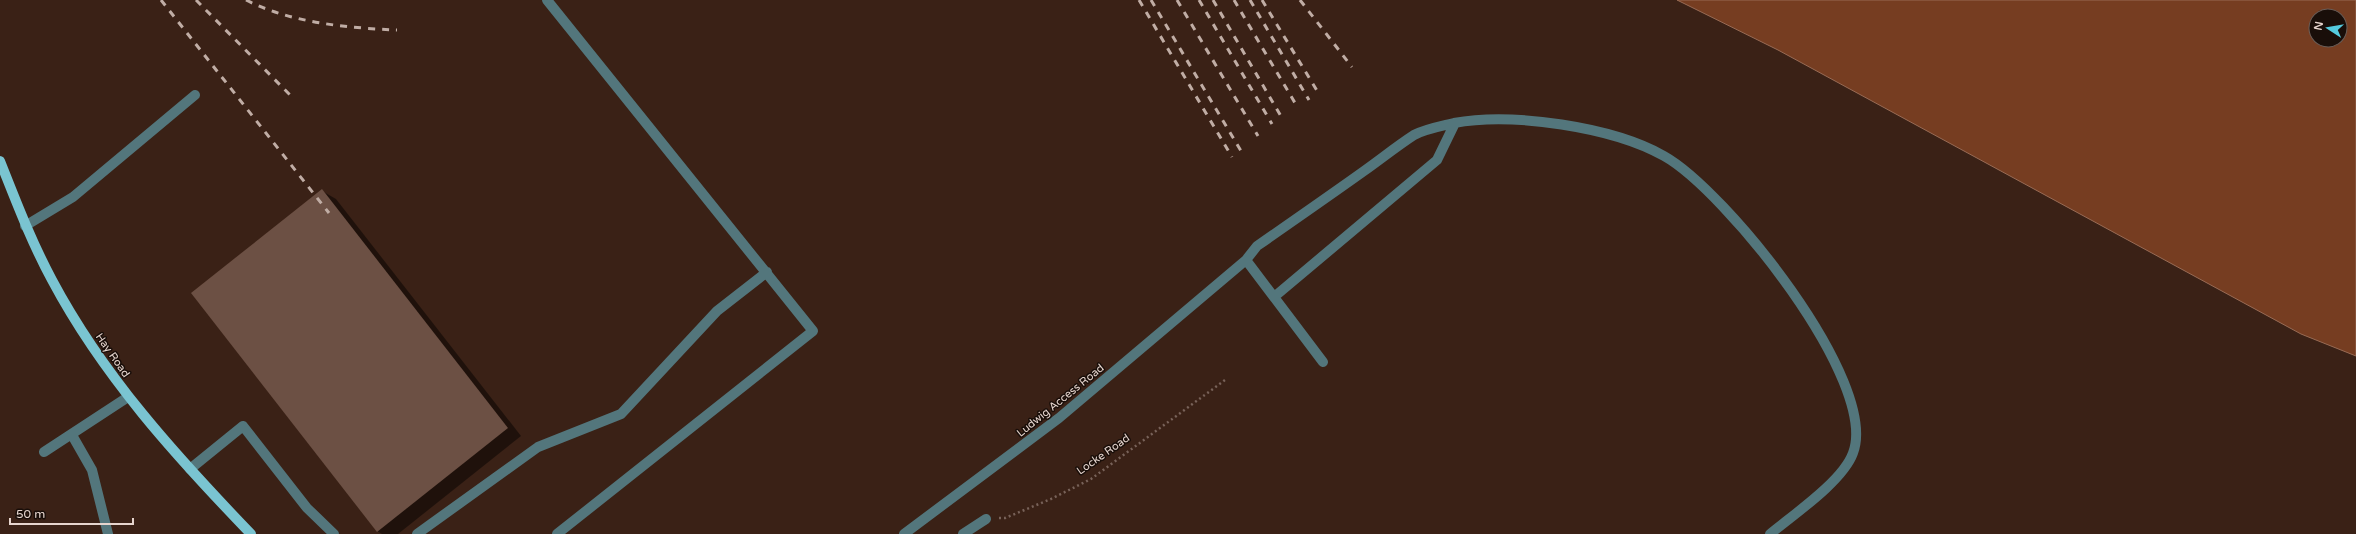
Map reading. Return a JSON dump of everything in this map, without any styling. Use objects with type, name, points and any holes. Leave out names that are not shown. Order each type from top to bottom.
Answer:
[{"type":"main road","name":"Hay Road","points":[[0,161],[25,226],[52,280],[80,329],[151,427],[251,534]]},
{"type":"street","points":[[547,0],[813,331],[557,534]]},
{"type":"street","points":[[25,226],[73,197],[195,95]]},
{"type":"street","name":"Ludwig Access Road","points":[[904,534],[1059,418],[1246,260],[1257,246],[1416,134],[1455,123],[1496,120],[1548,123],[1607,133],[1665,156],[1708,190],[1741,226],[1790,288],[1823,338],[1853,407],[1857,433],[1854,453],[1844,470],[1770,534]]},
{"type":"street","points":[[1274,297],[1437,160],[1455,123]]},
{"type":"street","points":[[1246,260],[1323,362]]},
{"type":"street","points":[[417,534],[538,447],[607,422],[621,414],[716,311],[767,272]]},
{"type":"street","points":[[44,452],[128,397]]},
{"type":"street","points":[[190,469],[243,426],[307,508],[334,534]]},
{"type":"street","points":[[72,434],[92,470],[108,534]]},
{"type":"street","points":[[966,533],[986,519]]},
{"type":"path","name":"Locke Road","points":[[986,519],[1005,518],[1051,499],[1092,479],[1225,380]]},
{"type":"shaded area","points":[[1677,0],[2356,0],[2356,356],[2301,334],[1778,50]]},
{"type":"building","points":[[322,189],[508,428],[377,532],[191,293]]},
{"type":"railway","points":[[161,0],[329,213]]},
{"type":"railway","points":[[196,0],[294,99]]},
{"type":"railway","points":[[246,0],[263,8],[282,14],[320,23],[359,28],[397,30]]},
{"type":"railway","points":[[1139,0],[1232,157]]},
{"type":"railway","points":[[1151,0],[1241,151]]},
{"type":"railway","points":[[1177,0],[1258,136]]},
{"type":"railway","points":[[1199,0],[1272,124]]},
{"type":"railway","points":[[1213,0],[1282,118]]},
{"type":"railway","points":[[1234,0],[1298,108]]},
{"type":"railway","points":[[1250,0],[1309,100]]},
{"type":"railway","points":[[1262,0],[1319,94]]},
{"type":"railway","points":[[1300,0],[1352,67]]}]
